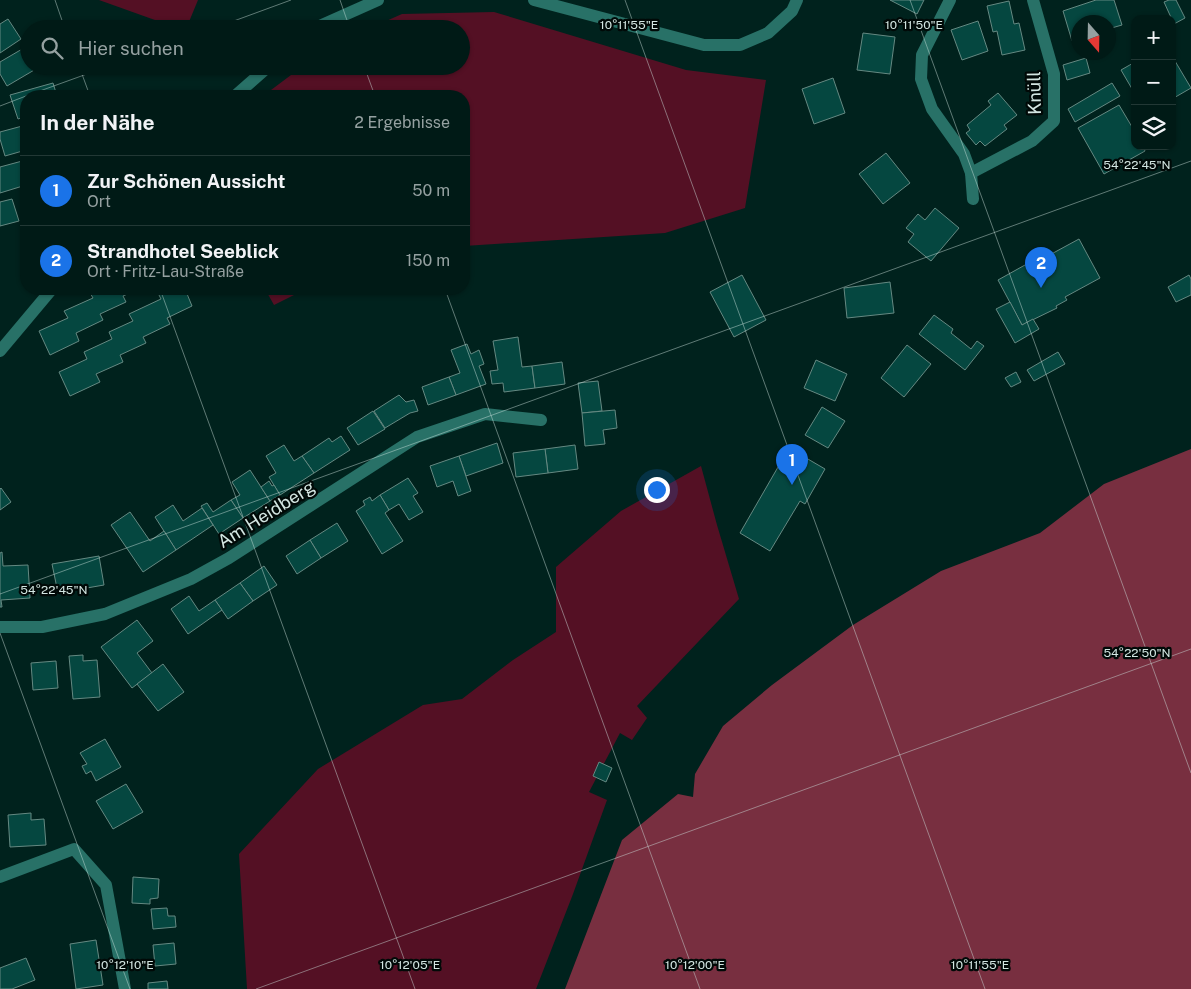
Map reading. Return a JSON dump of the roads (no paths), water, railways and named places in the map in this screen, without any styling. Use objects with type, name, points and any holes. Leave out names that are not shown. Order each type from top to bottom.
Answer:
[{"type":"street","points":[[333,20],[378,0]]},
{"type":"street","points":[[534,0],[704,45],[740,45],[768,33],[792,11],[797,0]]},
{"type":"street","points":[[950,0],[922,55],[921,79],[932,109],[964,154],[972,173],[973,199]]},
{"type":"street","name":"Knüll","points":[[972,173],[1032,141],[1054,121],[1054,74],[1033,0]]},
{"type":"street","points":[[242,90],[259,75]]},
{"type":"street","points":[[0,351],[47,295]]},
{"type":"street","name":"Am Heidberg","points":[[0,627],[42,627],[105,614],[191,579],[230,558],[418,437],[486,414],[541,420]]},
{"type":"street","points":[[0,877],[74,849],[106,885],[125,989]]},
{"type":"place","name":"Strandhotel Seeblick","points":[[1041,288]]},
{"type":"place","name":"Zur Schönen Aussicht","points":[[792,485]]}]
